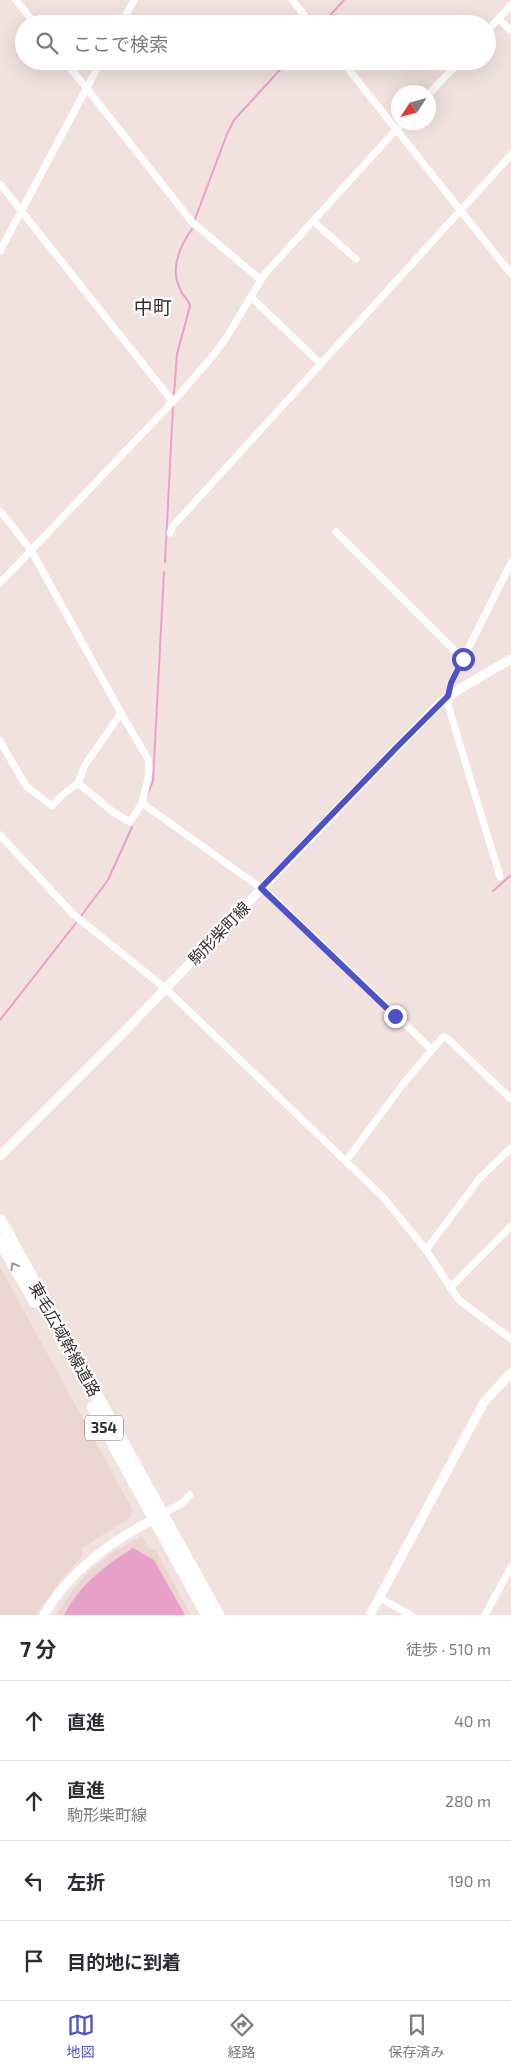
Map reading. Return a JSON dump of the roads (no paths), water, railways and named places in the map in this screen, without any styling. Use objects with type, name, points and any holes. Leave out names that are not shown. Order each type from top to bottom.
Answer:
[{"type":"highway","name":"東毛広域幹線道路","points":[[0,1220],[158,1516],[207,1615]]},
{"type":"highway","name":"東毛広域幹線道路","points":[[0,1241],[158,1516],[218,1615]]},
{"type":"main road","name":"駒形柴町線","points":[[0,1156],[166,988],[448,696],[511,659]]},
{"type":"main road","points":[[370,1615],[484,1402],[511,1374]]},
{"type":"main road","points":[[44,1615],[64,1586],[93,1557],[158,1516]]},
{"type":"street","points":[[16,0],[28,15]]},
{"type":"street","points":[[126,15],[134,0]]},
{"type":"street","points":[[292,0],[304,15]]},
{"type":"street","points":[[511,5],[498,19],[511,31]]},
{"type":"street","points":[[72,70],[192,222],[260,280]]},
{"type":"street","points":[[0,251],[96,70]]},
{"type":"street","points":[[349,70],[391,124]]},
{"type":"street","points":[[436,86],[452,70]]},
{"type":"street","points":[[0,584],[173,402],[212,357],[260,280],[396,130],[511,274]]},
{"type":"street","points":[[170,533],[173,526],[511,155]]},
{"type":"street","points":[[0,184],[173,402]]},
{"type":"street","points":[[313,221],[356,259]]},
{"type":"street","points":[[251,297],[321,364]]},
{"type":"street","points":[[0,511],[31,550],[148,759],[148,776],[142,803],[130,822],[113,812],[78,783]]},
{"type":"street","points":[[336,532],[463,659]]},
{"type":"street","points":[[500,877],[448,705],[448,696],[451,683],[511,563]]},
{"type":"street","points":[[0,741],[26,786],[52,806],[61,796],[78,783],[85,765],[121,713]]},
{"type":"street","points":[[142,803],[261,888],[431,1049]]},
{"type":"street","points":[[0,835],[73,914],[166,988],[392,1206],[426,1250],[450,1288],[460,1300],[511,1339]]},
{"type":"street","points":[[346,1162],[403,1084],[439,1039],[443,1037],[447,1038],[511,1099]]},
{"type":"street","points":[[426,1250],[479,1179],[511,1148]]},
{"type":"street","points":[[450,1288],[511,1226]]},
{"type":"street","points":[[158,1516],[181,1504],[190,1495]]},
{"type":"street","points":[[485,1615],[511,1567]]},
{"type":"street","points":[[380,1598],[411,1615]]},
{"type":"waterway","points":[[330,15],[344,0]]},
{"type":"waterway","points":[[195,219],[234,120],[280,70]]},
{"type":"waterway","points":[[174,395],[177,354],[190,306],[177,281],[176,266],[180,250],[192,229]]},
{"type":"waterway","points":[[165,562],[173,407]]},
{"type":"waterway","points":[[147,795],[153,781],[164,572]]},
{"type":"waterway","points":[[81,916],[108,880],[132,827]]},
{"type":"waterway","points":[[493,891],[511,875]]},
{"type":"waterway","points":[[0,1020],[76,923]]},
{"type":"district","name":"中町","points":[[153,307]]}]
